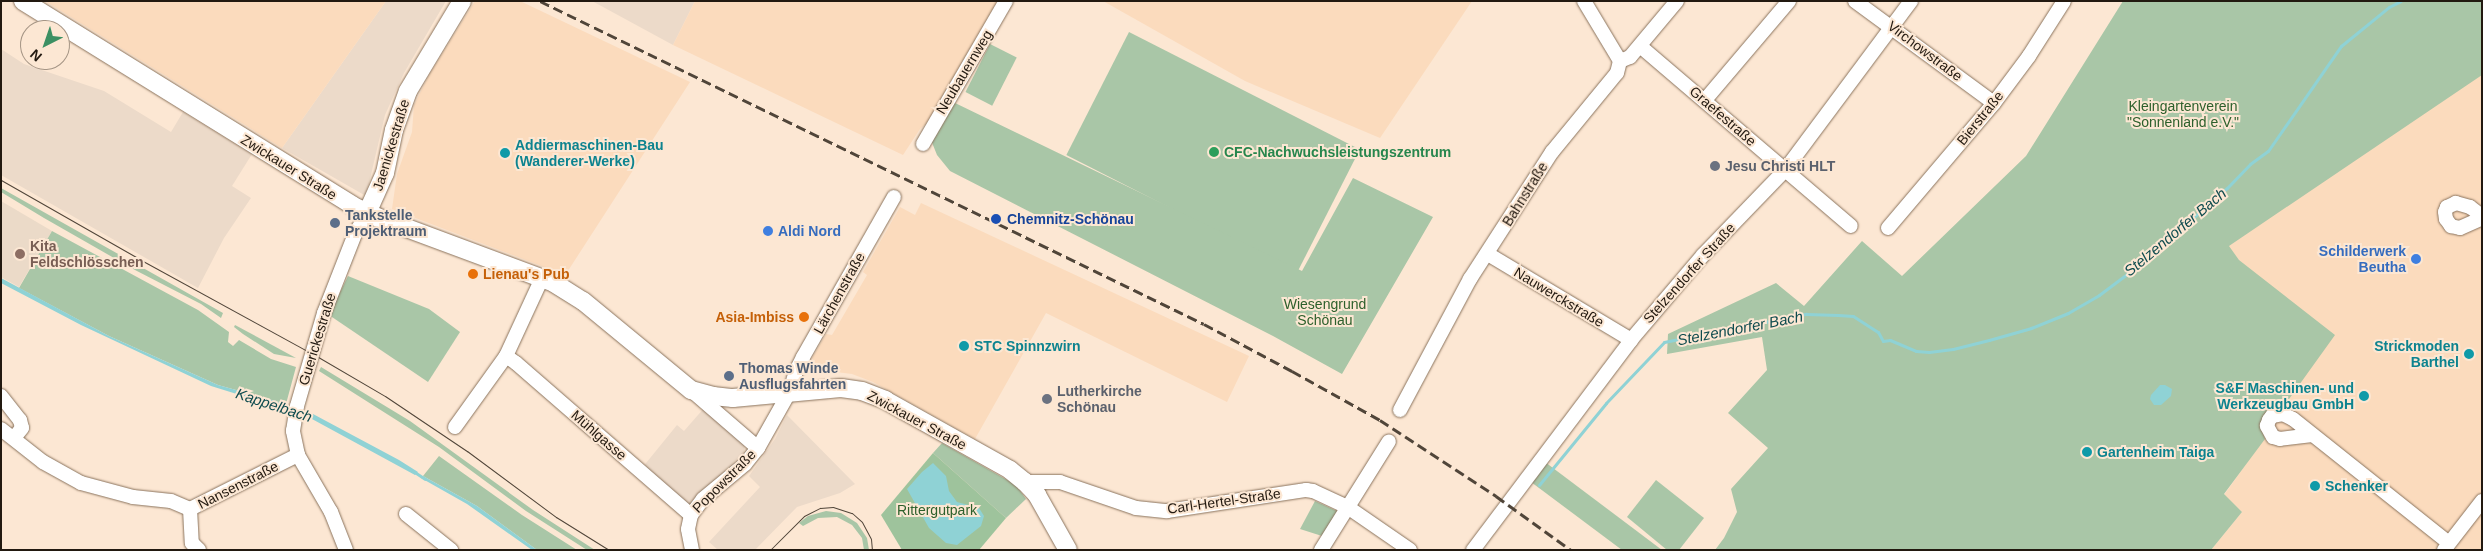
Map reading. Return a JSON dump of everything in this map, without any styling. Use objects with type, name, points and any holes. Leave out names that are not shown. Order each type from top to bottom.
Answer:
[{"type":"main road","name":"Zwickauer Straße","points":[[23,1],[277,160],[367,213],[542,278],[583,301],[691,390],[713,396],[732,398],[764,396],[790,391],[841,388],[862,391],[886,400],[1010,470],[1025,482],[1037,495],[1068,550]]},
{"type":"main road","name":"Jaenickestraße","points":[[367,213],[385,173],[394,130],[408,91],[462,1]]},
{"type":"street","name":"Neubauernweg","points":[[923,144],[1006,1]]},
{"type":"street","points":[[1584,1],[1620,61]]},
{"type":"street","name":"Bahnstraße","points":[[1400,410],[1470,280],[1552,152],[1617,73],[1620,61],[1630,57],[1677,1]]},
{"type":"street","points":[[1705,100],[1789,1]]},
{"type":"street","name":"Virchowstraße","points":[[1855,1],[1894,27],[1994,103]]},
{"type":"street","name":"Stelzendorfer Straße","points":[[1473,550],[1631,340],[1703,255],[1785,170],[1894,27],[1911,1]]},
{"type":"street","name":"Bierstraße","points":[[1888,228],[1994,103],[2064,1]]},
{"type":"street","name":"Graefestraße","points":[[1640,46],[1851,226]]},
{"type":"street","name":"Lärchenstraße","points":[[790,391],[796,371],[894,197]]},
{"type":"street","name":"Guerickestraße","points":[[346,550],[331,512],[298,455],[293,431],[296,411],[328,301],[355,234],[367,213]]},
{"type":"street","name":"Nauwerckstraße","points":[[1488,254],[1631,340]]},
{"type":"street","points":[[455,427],[511,360],[542,278]]},
{"type":"street","name":"Mühlgasse","points":[[511,360],[691,515]]},
{"type":"street","name":"Zwickauer Straße","points":[[691,390],[758,448]]},
{"type":"street","name":"Popowstraße","points":[[692,550],[688,529],[691,515],[704,499],[745,464],[758,448],[790,391]]},
{"type":"street","points":[[1,396],[20,420],[22,428],[14,438]]},
{"type":"street","name":"Nansenstraße","points":[[1,429],[43,462],[81,483],[133,497],[170,501],[190,509],[298,455]]},
{"type":"street","points":[[2312,435],[2446,546],[2482,501]]},
{"type":"street","points":[[1321,550],[1349,508],[1389,441]]},
{"type":"street","name":"Carl-Hertel-Straße","points":[[1025,482],[1060,482],[1136,508],[1167,511],[1306,490],[1330,498],[1349,508],[1410,550]]},
{"type":"street","points":[[190,509],[193,547]]},
{"type":"street","points":[[406,514],[451,550]]},
{"type":"shaded area","points":[[45,1],[386,1],[282,148]]},
{"type":"shaded area","points":[[386,1],[446,1],[404,73],[385,115],[366,196],[282,148]]},
{"type":"shaded area","points":[[475,1],[520,1],[690,82],[564,277],[560,273],[392,209],[397,174],[412,132],[414,105],[429,75]]},
{"type":"shaded area","points":[[592,1],[695,1],[673,45]]},
{"type":"shaded area","points":[[695,1],[1000,1],[932,118],[920,129],[903,155],[673,45]]},
{"type":"shaded area","points":[[1103,1],[1472,1],[1380,138],[1245,81]]},
{"type":"shaded area","points":[[1,49],[20,61],[20,70],[42,70],[104,91],[171,132],[183,112],[252,154],[232,186],[251,198],[224,238],[198,288],[1,175]]},
{"type":"shaded area","points":[[2482,72],[2482,550],[2211,550],[2242,512],[2224,495],[2264,439],[2261,426],[2268,411],[2239,260],[2228,246]]},
{"type":"shaded area","name":"Kita Feldschlösschen","points":[[1,201],[52,231],[19,287],[1,277]]},
{"type":"shaded area","points":[[921,203],[1249,356],[1227,402],[1046,313],[975,439],[873,382],[852,374],[820,370],[812,358],[826,334],[832,335],[867,275],[863,272],[900,207],[915,215]]},
{"type":"shaded area","points":[[705,407],[745,442],[744,452],[687,509],[642,468],[677,425],[684,431]]},
{"type":"shaded area","points":[[787,415],[855,484],[840,493],[797,507],[755,550],[718,550],[709,542],[760,487],[749,476],[775,439]]},
{"type":"green space","name":"Kleingartenverein \"Sonnenland e.V.\"","points":[[2123,1],[2482,1],[2482,75],[2229,246],[2239,260],[2335,335],[2284,406],[2267,411],[2261,426],[2265,439],[2224,494],[2242,512],[2211,550],[1715,550],[1724,538],[1737,512],[1731,489],[1768,448],[1728,413],[1767,370],[1762,337],[1667,354],[1668,334],[1776,283],[1804,306],[1862,241],[1902,276],[2026,156]]},
{"type":"green space","name":"CFC-Nachwuchsleistungszentrum","points":[[1129,32],[1360,150],[1297,273],[1066,155]]},
{"type":"green space","points":[[990,44],[1017,58],[992,106],[965,92]]},
{"type":"green space","name":"Wiesengrund Schönau","points":[[953,102],[1302,271],[1353,178],[1433,217],[1342,374],[1273,336],[950,171],[937,155],[931,140]]},
{"type":"green space","points":[[1,188],[223,313],[221,318],[201,304],[135,270],[44,218],[1,192]]},
{"type":"green space","points":[[52,231],[198,310],[229,332],[228,342],[233,346],[239,340],[271,359],[296,367],[286,404],[218,385],[109,336],[19,288]]},
{"type":"green space","points":[[348,276],[429,309],[460,332],[428,382],[329,315]]},
{"type":"green space","points":[[235,325],[296,358],[274,354],[243,334],[234,327]]},
{"type":"green space","points":[[321,367],[410,421],[533,510],[595,550],[587,550],[526,511],[439,447],[319,371]]},
{"type":"green space","points":[[942,443],[1016,485],[1026,499],[1006,518],[933,453]]},
{"type":"green space","name":"Rittergutpark","points":[[933,453],[1006,518],[979,550],[902,550],[881,515]]},
{"type":"green space","points":[[439,456],[522,515],[577,550],[537,550],[477,506],[423,476]]},
{"type":"green space","points":[[1545,462],[1662,550],[1622,550],[1531,482]]},
{"type":"green space","points":[[1656,480],[1704,518],[1679,550],[1667,550],[1627,517]]},
{"type":"green space","points":[[1315,501],[1337,511],[1322,536],[1300,529]]},
{"type":"green space","points":[[826,511],[841,513],[857,523],[867,538],[869,550],[864,550],[862,538],[852,525],[837,517],[818,518],[803,526],[799,523],[808,516]]},
{"type":"water","points":[[1,278],[109,336],[218,385],[286,404],[285,409],[211,386],[81,325],[1,283]]},
{"type":"water","points":[[2160,385],[2165,385],[2172,389],[2171,396],[2161,405],[2154,405],[2150,399],[2151,395]]},
{"type":"water","points":[[313,414],[418,472],[415,475],[312,419]]},
{"type":"water","points":[[933,463],[946,476],[949,491],[957,502],[979,508],[984,516],[981,526],[957,545],[946,543],[929,528],[907,489]]},
{"type":"water","points":[[423,476],[477,506],[537,550],[532,550],[467,504],[421,478]]},
{"type":"waterway","name":"Stelzendorfer Bach","points":[[1539,485],[1606,403],[1664,342],[1806,314],[1838,315],[1853,316],[1878,332],[1883,341],[1890,340],[1916,351],[1929,352],[1953,349],[1989,340],[2031,328],[2068,313],[2099,295],[2139,265],[2227,188],[2250,164],[2268,151],[2341,46],[2389,7],[2401,1]]},
{"type":"waterway","name":"Kappelbach","points":[[301,412],[316,418]]},
{"type":"waterway","name":"Kappelbach","points":[[413,471],[425,479]]},
{"type":"tram line","points":[[1,180],[385,396],[467,451],[556,517],[609,550]]},
{"type":"tram line","points":[[770,550],[804,516],[820,508],[833,507],[852,513],[862,522],[871,539],[872,550]]},
{"type":"railway","points":[[540,1],[1204,324],[1380,420],[1496,496],[1571,550]]},
{"type":"place","name":"CFC-Nachwuchsleistungszentrum","points":[[1214,152]]},
{"type":"place","name":"Addiermaschinen-Bau (Wanderer-Werke)","points":[[505,153]]},
{"type":"place","name":"Jesu Christi HLT","points":[[1715,166]]},
{"type":"place","name":"Chemnitz-Schönau","points":[[996,219]]},
{"type":"place","name":"Tankstelle Projektraum","points":[[335,223]]},
{"type":"place","name":"Aldi Nord","points":[[768,231]]},
{"type":"place","name":"Kita Feldschlösschen","points":[[20,254]]},
{"type":"place","name":"Schilderwerk Beutha","points":[[2416,259]]},
{"type":"place","name":"Lienau's Pub","points":[[473,274]]},
{"type":"place","name":"Asia-Imbiss","points":[[804,317]]},
{"type":"place","name":"STC Spinnzwirn","points":[[964,346]]},
{"type":"place","name":"Strickmoden Barthel","points":[[2469,354]]},
{"type":"place","name":"Thomas Winde Ausflugsfahrten","points":[[729,376]]},
{"type":"place","name":"S&F Maschinen- und Werkzeugbau GmbH","points":[[2364,396]]},
{"type":"place","name":"Lutherkirche Schönau","points":[[1047,399]]},
{"type":"place","name":"Gartenheim Taiga","points":[[2087,452]]},
{"type":"place","name":"Schenker","points":[[2315,486]]}]
